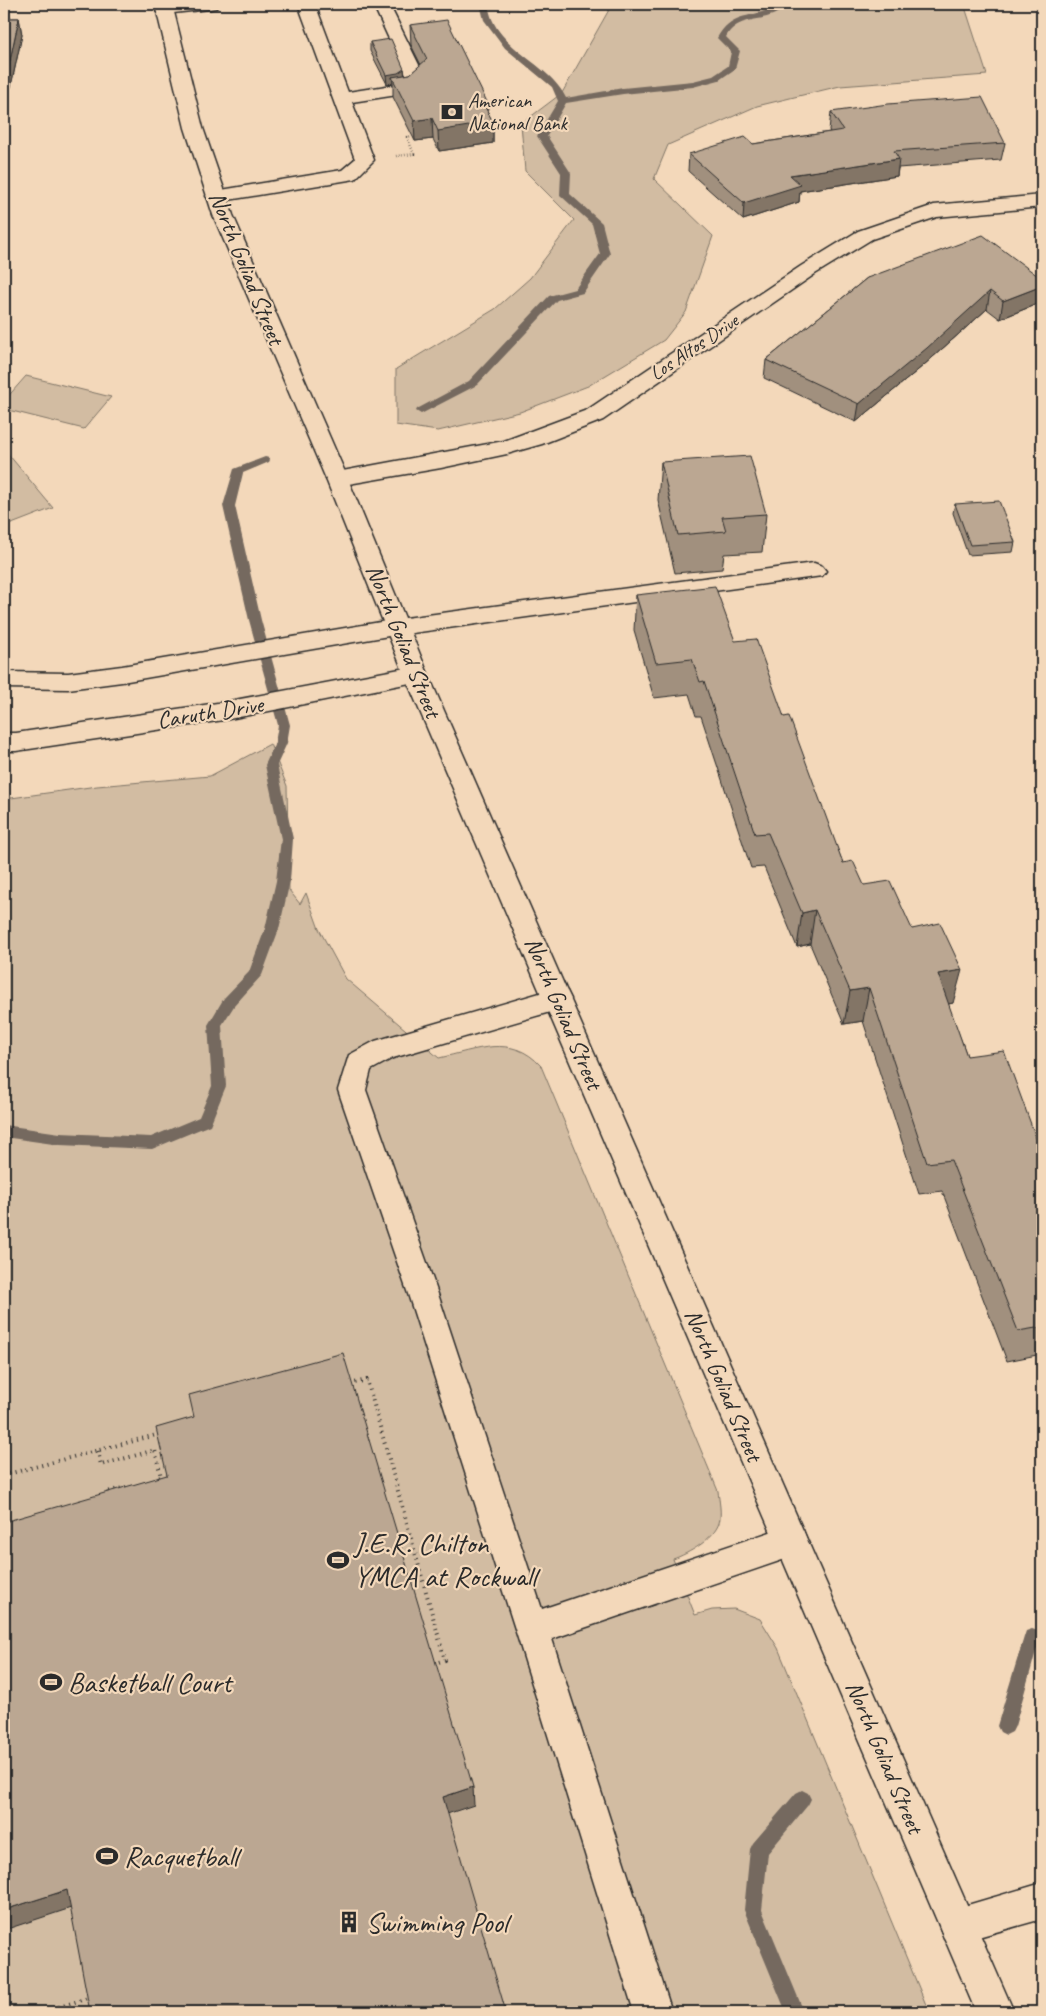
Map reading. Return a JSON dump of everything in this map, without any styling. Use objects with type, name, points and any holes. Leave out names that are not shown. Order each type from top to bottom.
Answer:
[{"type":"main road","points":[[163,6],[210,4]]},
{"type":"main road","points":[[216,196],[348,175],[365,160],[306,4]]},
{"type":"main road","points":[[341,98],[404,89],[417,79],[381,4]]},
{"type":"main road","name":"North Goliad Street","points":[[163,6],[194,128],[216,196],[239,255],[337,479],[416,674],[995,2012]]},
{"type":"main road","name":"Los Altos Drive","points":[[337,479],[442,461],[507,447],[534,439],[595,415],[808,270],[865,235],[934,211],[1042,201]]},
{"type":"main road","points":[[4,680],[68,682],[398,627],[814,571]]},
{"type":"main road","name":"Caruth Drive","points":[[4,742],[16,742],[224,711],[416,674]]},
{"type":"main road","points":[[557,999],[385,1050],[359,1063],[352,1090],[423,1294],[653,2012]]},
{"type":"main road","points":[[532,1630],[791,1541]]},
{"type":"main road","points":[[957,1925],[1042,1901]]},
{"type":"path","points":[[347,1385],[366,1380],[393,1473],[445,1660],[426,1666]]},
{"type":"path","points":[[4,1476],[166,1433]]},
{"type":"path","points":[[98,1451],[101,1465],[155,1450],[161,1477],[152,1479]]},
{"type":"path","points":[[109,1500],[107,1492],[134,1484]]},
{"type":"path","points":[[43,2012],[94,1996]]},
{"type":"shaded area","points":[[624,4],[964,4],[987,75],[840,86],[757,106],[668,145],[654,179],[713,236],[686,312],[664,340],[588,386],[520,412],[438,431],[396,425],[396,369],[495,309],[530,278],[574,220],[525,171],[521,124],[562,93],[610,8]]},
{"type":"shaded area","points":[[26,376],[111,397],[84,429],[4,409],[4,401]]},
{"type":"shaded area","points":[[4,449],[53,508],[4,527]]},
{"type":"shaded area","name":"J.E.R. Chilton YMCA at Rockwall","points":[[270,744],[287,786],[289,890],[300,904],[306,893],[319,929],[346,979],[439,1058],[480,1048],[506,1047],[530,1056],[541,1066],[718,1491],[720,1515],[716,1529],[700,1545],[686,1554],[673,1559],[695,1615],[712,1610],[734,1609],[760,1619],[778,1648],[929,2012],[4,2012],[4,799],[97,786],[210,776]]},
{"type":"building","points":[[4,18],[19,18],[4,88]]},
{"type":"building","points":[[447,20],[488,104],[484,105],[493,122],[438,131],[432,118],[414,121],[392,77],[410,74],[427,59],[410,25]]},
{"type":"building","points":[[391,39],[404,69],[398,73],[386,75],[370,42]]},
{"type":"building","points":[[982,97],[1005,143],[894,151],[899,159],[790,175],[801,185],[744,203],[689,154],[745,137],[753,144],[843,130],[831,112],[888,104]]},
{"type":"building","points":[[983,235],[1042,279],[1042,286],[1003,301],[990,291],[927,348],[859,404],[766,360],[867,278]]},
{"type":"building","points":[[750,456],[766,514],[722,517],[726,531],[678,535],[661,462]]},
{"type":"building","points":[[999,501],[1015,542],[970,545],[955,504]]},
{"type":"building","points":[[715,586],[735,641],[756,639],[784,717],[789,716],[843,863],[853,861],[864,885],[890,881],[912,929],[940,923],[962,970],[938,974],[967,1056],[1004,1051],[1042,1154],[1042,1327],[1018,1331],[951,1160],[927,1163],[869,988],[850,991],[815,910],[802,913],[768,833],[755,834],[704,681],[700,682],[692,659],[656,663],[636,595]]},
{"type":"building","points":[[343,1353],[473,1787],[443,1797],[506,2012],[90,2012],[67,1890],[4,1910],[4,1522],[167,1475],[156,1428],[194,1417],[189,1395]]},
{"type":"waterway","points":[[484,4],[488,20],[508,46],[556,86],[563,101]]},
{"type":"waterway","points":[[563,101],[623,91],[693,84],[716,78],[732,67],[736,51],[721,38],[725,30],[734,22],[765,15],[780,8],[778,4]]},
{"type":"waterway","points":[[421,411],[473,383],[553,298],[579,291],[605,254],[597,223],[565,195],[566,173],[542,136],[563,101]]},
{"type":"waterway","points":[[4,1131],[60,1139],[152,1143],[205,1121],[219,1086],[215,1025],[229,1002],[255,975],[272,929],[283,881],[287,839],[271,765],[281,743],[284,725],[255,620],[229,506],[238,471],[265,460]]},
{"type":"waterway","points":[[1006,1726],[1032,1637]]},
{"type":"waterway","points":[[795,2012],[753,1910],[759,1849],[802,1799]]},
{"type":"place","name":"American National Bank","points":[[452,112]]},
{"type":"place","name":"J.E.R. Chilton YMCA at Rockwall","points":[[338,1560]]},
{"type":"place","name":"Basketball Court","points":[[51,1682]]},
{"type":"place","name":"Racquetball","points":[[107,1856]]},
{"type":"place","name":"Swimming Pool","points":[[349,1922]]}]
